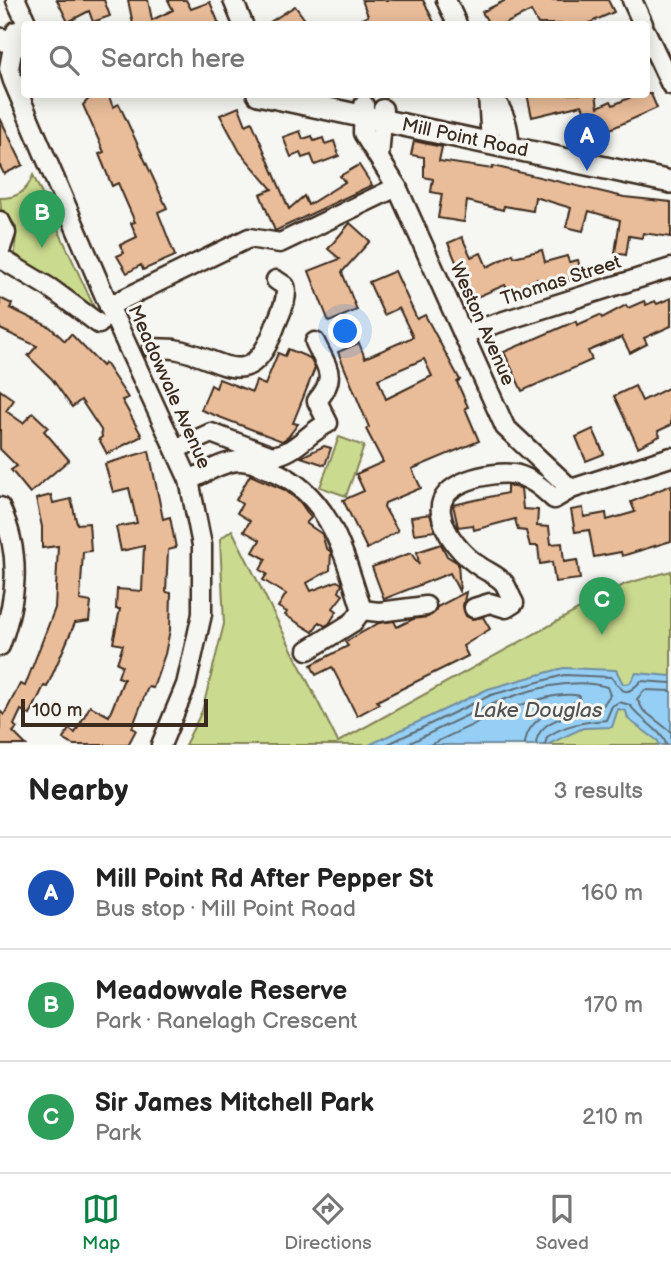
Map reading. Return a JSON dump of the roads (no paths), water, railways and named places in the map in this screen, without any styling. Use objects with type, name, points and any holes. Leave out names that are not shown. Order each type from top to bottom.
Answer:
[{"type":"main road","name":"Mill Point Road","points":[[281,98],[372,113],[500,140],[671,182]]},
{"type":"main road","name":"Mill Point Road","points":[[326,98],[372,113]]},
{"type":"main road","name":"Mill Point Road","points":[[500,140],[671,170]]},
{"type":"street","points":[[15,35],[16,0]]},
{"type":"street","points":[[233,0],[243,21]]},
{"type":"street","points":[[446,0],[456,21]]},
{"type":"street","points":[[632,0],[642,21]]},
{"type":"street","name":"Meadowvale Avenue","points":[[15,35],[9,68],[35,138],[189,480],[202,545],[202,614],[186,685],[161,745]]},
{"type":"street","points":[[650,40],[671,85]]},
{"type":"street","name":"Meadowvale Avenue","points":[[0,83],[35,138]]},
{"type":"street","points":[[490,98],[500,140]]},
{"type":"street","name":"Weston Avenue","points":[[372,113],[379,158],[397,187],[505,427],[571,489]]},
{"type":"street","points":[[109,306],[249,238],[280,243],[397,187]]},
{"type":"street","points":[[0,220],[6,233],[0,251]]},
{"type":"street","points":[[0,258],[50,288],[99,324]]},
{"type":"street","name":"Thomas Street","points":[[463,334],[671,268]]},
{"type":"street","points":[[161,339],[175,349],[224,367],[240,367],[262,356],[287,293],[285,286],[276,280]]},
{"type":"street","points":[[131,352],[161,339],[183,344]]},
{"type":"street","points":[[176,449],[211,433],[264,454],[281,455],[297,447],[314,429],[332,421],[317,401],[328,388],[331,377],[314,342]]},
{"type":"street","points":[[474,608],[490,603],[506,608],[514,603],[503,582],[467,557],[449,535],[440,513],[446,495],[454,487],[492,473],[516,474],[543,488],[554,499],[571,489],[671,457]]},
{"type":"street","points":[[189,480],[238,461],[253,463],[280,474],[309,493],[336,530],[362,610]]},
{"type":"street","points":[[0,507],[9,527],[15,556],[16,586],[0,646]]},
{"type":"street","points":[[362,610],[380,612],[426,606]]},
{"type":"street","points":[[308,650],[353,622],[362,610]]},
{"type":"water","name":"Lake Douglas","points":[[563,668],[616,670],[623,684],[630,683],[636,673],[671,676],[671,745],[659,745],[658,741],[628,719],[626,711],[618,709],[612,727],[583,728],[547,745],[369,745],[488,689]]},
{"type":"place","name":"Mill Point Rd After Pepper St","points":[[587,171]]},
{"type":"place","name":"Meadowvale Reserve","points":[[42,248]]},
{"type":"place","name":"Sir James Mitchell Park","points":[[602,635]]}]
